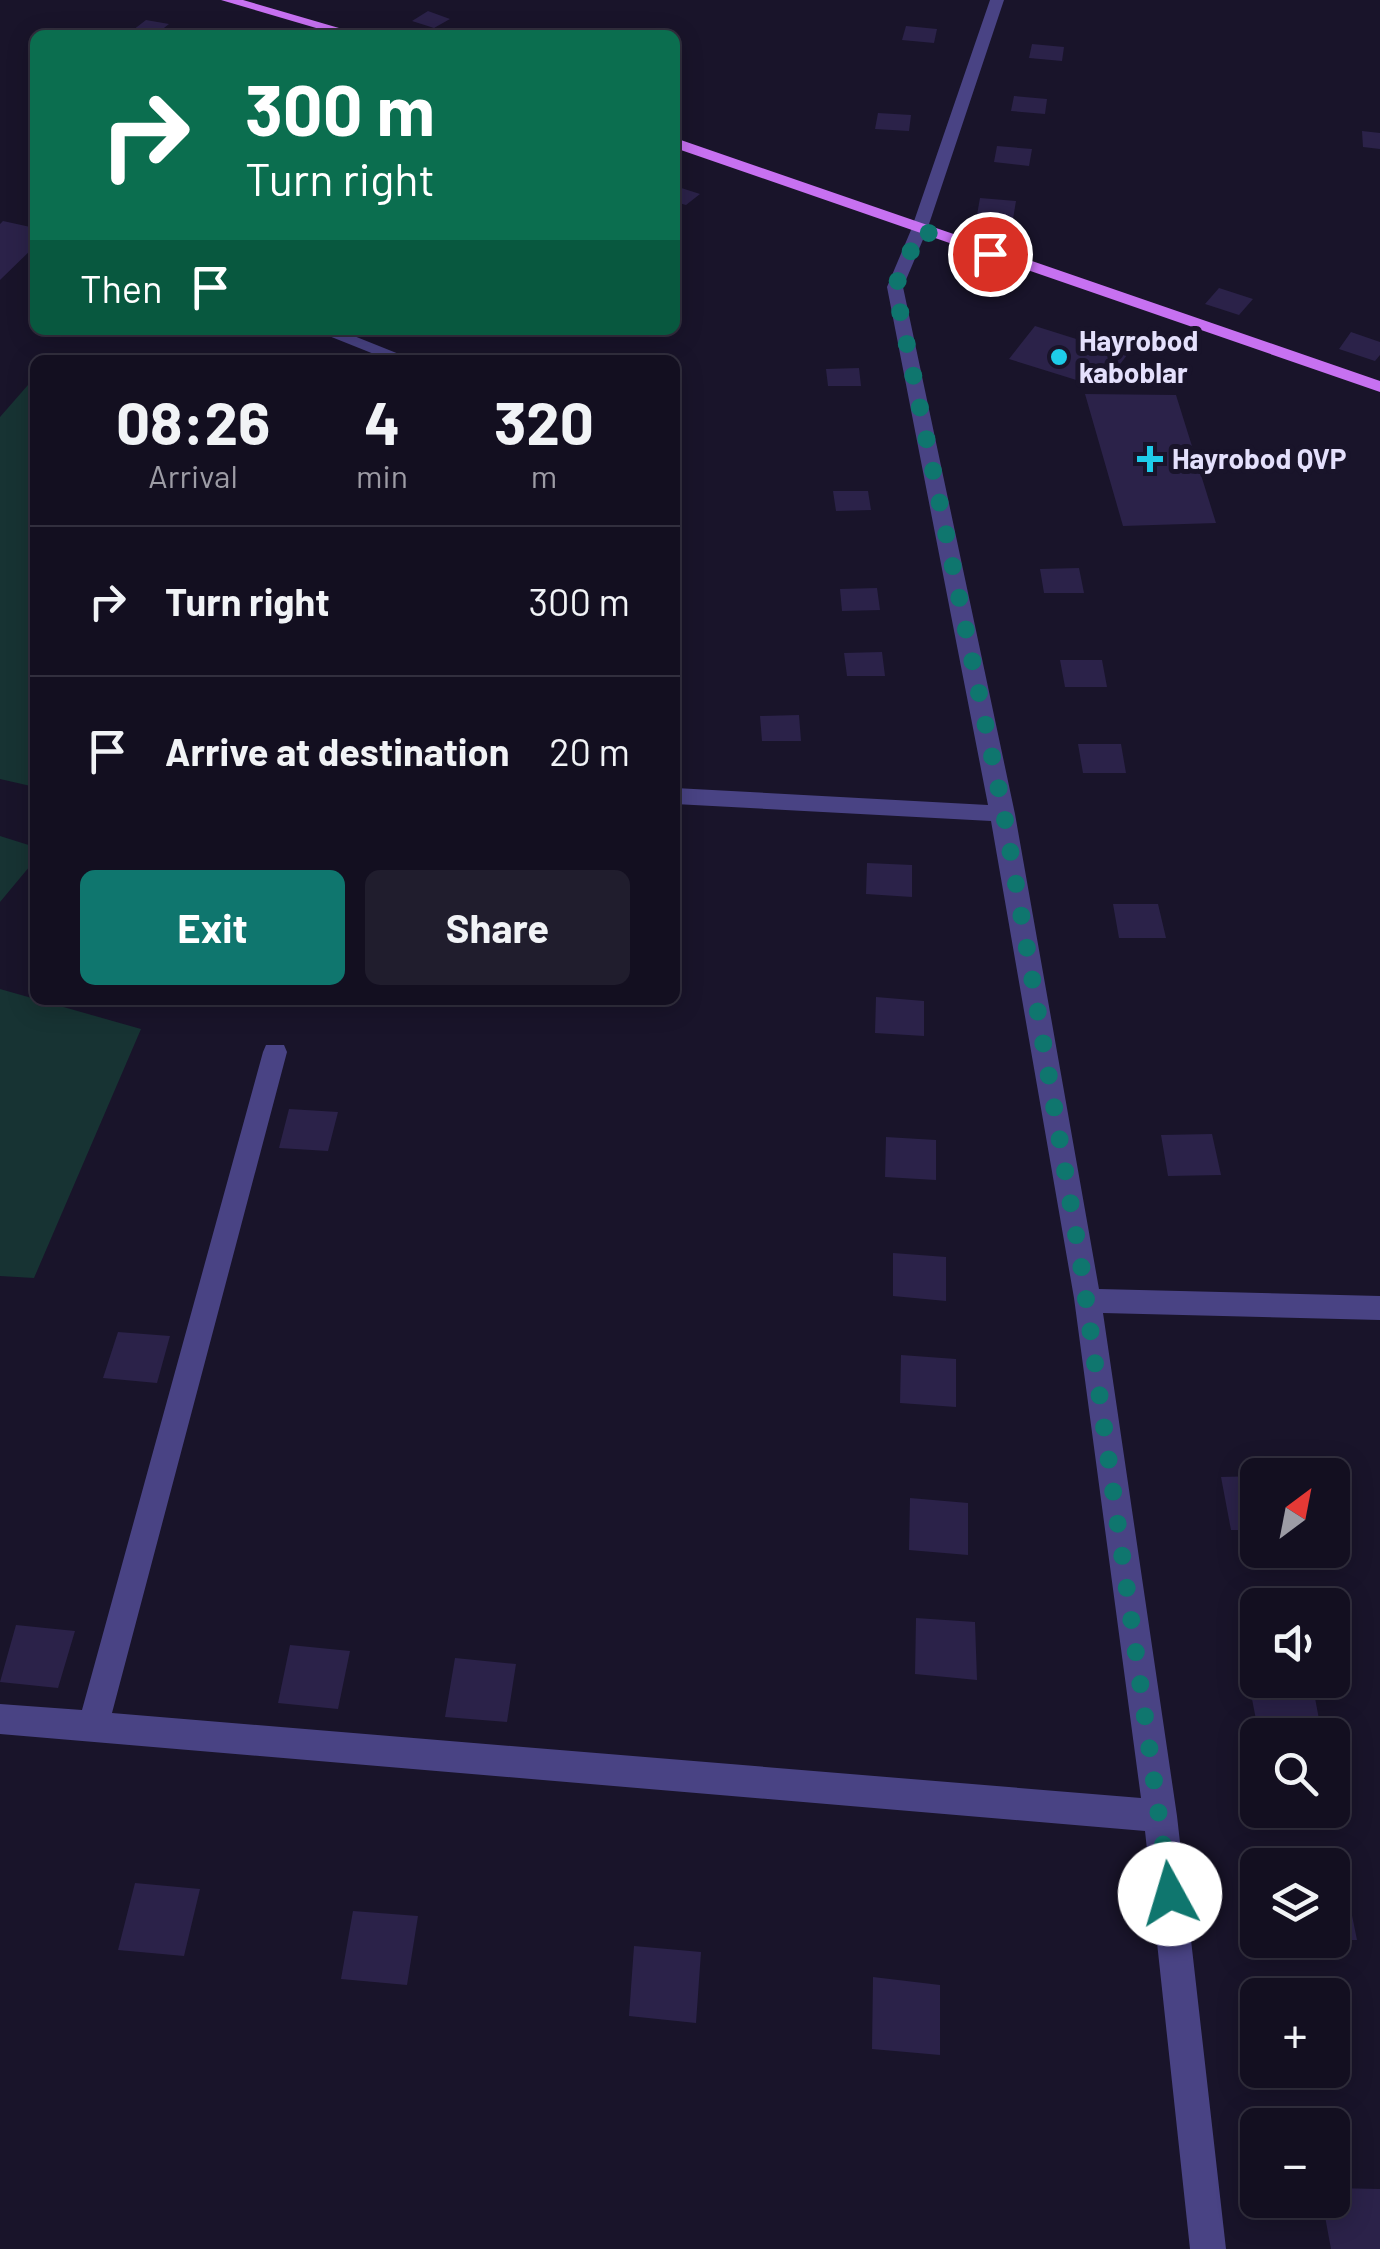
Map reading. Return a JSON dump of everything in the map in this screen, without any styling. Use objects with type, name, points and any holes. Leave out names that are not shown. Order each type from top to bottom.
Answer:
[{"type":"main road","points":[[228,0],[338,30]]},
{"type":"main road","points":[[680,145],[1380,387]]},
{"type":"street","points":[[997,0],[920,230],[895,287],[1004,814],[1088,1301],[1161,1816],[1208,2249]]},
{"type":"street","points":[[337,335],[391,355]]},
{"type":"street","points":[[680,796],[1004,814]]},
{"type":"street","points":[[92,1729],[275,1052]]},
{"type":"street","points":[[1088,1301],[1380,1308]]},
{"type":"street","points":[[0,1719],[1161,1816]]},
{"type":"green space","points":[[30,383],[30,786],[0,779],[0,417]]},
{"type":"green space","points":[[0,836],[30,845],[30,866],[0,902]]},
{"type":"green space","points":[[0,989],[30,998],[30,1005],[56,1005],[141,1029],[34,1278],[0,1276]]},
{"type":"building","points":[[428,11],[450,19],[434,28],[412,21]]},
{"type":"building","points":[[146,20],[169,24],[161,30],[133,30]]},
{"type":"building","points":[[906,26],[937,29],[934,43],[902,40]]},
{"type":"building","points":[[1032,44],[1064,47],[1062,61],[1029,58]]},
{"type":"building","points":[[1014,96],[1047,99],[1045,114],[1011,111]]},
{"type":"building","points":[[878,113],[911,115],[909,131],[875,129]]},
{"type":"building","points":[[1362,131],[1380,133],[1380,149],[1363,147]]},
{"type":"building","points":[[997,146],[1032,149],[1029,166],[994,162]]},
{"type":"building","points":[[680,188],[700,194],[686,205],[680,203]]},
{"type":"building","points":[[980,198],[1016,201],[1013,219],[977,215]]},
{"type":"building","points":[[3,221],[30,227],[30,251],[0,280]]},
{"type":"building","points":[[1219,288],[1253,299],[1239,315],[1205,304]]},
{"type":"building","points":[[1035,326],[1127,355],[1102,388],[1009,359]]},
{"type":"building","points":[[1351,332],[1380,342],[1380,355],[1375,361],[1339,349]]},
{"type":"building","points":[[859,368],[861,386],[828,386],[826,369]]},
{"type":"building","name":"Hayrobod QVP","points":[[1085,394],[1176,395],[1216,523],[1123,526]]},
{"type":"building","points":[[833,491],[868,491],[871,510],[836,511]]},
{"type":"building","points":[[1079,568],[1084,593],[1044,593],[1040,569]]},
{"type":"building","points":[[877,588],[880,610],[842,611],[840,589]]},
{"type":"building","points":[[882,652],[885,676],[847,676],[844,653]]},
{"type":"building","points":[[1060,660],[1102,660],[1107,687],[1065,687]]},
{"type":"building","points":[[799,715],[801,741],[762,741],[760,716]]},
{"type":"building","points":[[1078,744],[1121,744],[1126,773],[1083,773]]},
{"type":"building","points":[[867,863],[912,865],[912,897],[866,894]]},
{"type":"building","points":[[1113,904],[1158,904],[1166,938],[1119,938]]},
{"type":"building","points":[[876,997],[924,1001],[924,1036],[875,1033]]},
{"type":"building","points":[[289,1109],[338,1112],[328,1151],[279,1148]]},
{"type":"building","points":[[1212,1134],[1221,1175],[1168,1176],[1161,1135]]},
{"type":"building","points":[[886,1137],[936,1140],[936,1180],[885,1177]]},
{"type":"building","points":[[893,1253],[946,1257],[946,1301],[893,1296]]},
{"type":"building","points":[[118,1332],[170,1336],[157,1383],[103,1378]]},
{"type":"building","points":[[901,1355],[956,1359],[956,1407],[900,1403]]},
{"type":"building","points":[[1240,1476],[1240,1530],[1231,1530],[1221,1477]]},
{"type":"building","points":[[910,1498],[968,1503],[968,1555],[909,1550]]},
{"type":"building","points":[[916,1618],[975,1622],[977,1680],[915,1674]]},
{"type":"building","points":[[16,1625],[75,1631],[58,1688],[0,1682]]},
{"type":"building","points":[[290,1645],[350,1651],[338,1709],[278,1703]]},
{"type":"building","points":[[455,1658],[516,1664],[507,1722],[445,1717]]},
{"type":"building","points":[[1315,1698],[1319,1718],[1256,1718],[1252,1699]]},
{"type":"building","points":[[135,1883],[200,1889],[184,1956],[118,1950]]},
{"type":"building","points":[[1350,1906],[1357,1940],[1350,1940]]},
{"type":"building","points":[[353,1911],[418,1916],[407,1985],[341,1979]]},
{"type":"building","points":[[634,1946],[701,1952],[696,2023],[629,2016]]},
{"type":"building","points":[[873,1977],[940,1985],[940,2055],[872,2049]]},
{"type":"building","points":[[1350,2188],[1380,2189],[1380,2249],[1331,2249],[1325,2218],[1350,2218]]},
{"type":"place","name":"Hayrobod kaboblar","points":[[1059,357]]},
{"type":"place","name":"Hayrobod QVP","points":[[1150,459]]},
{"type":"route","points":[[990,254],[920,230],[895,287],[1004,814],[1099,1380],[1170,1894]]}]
